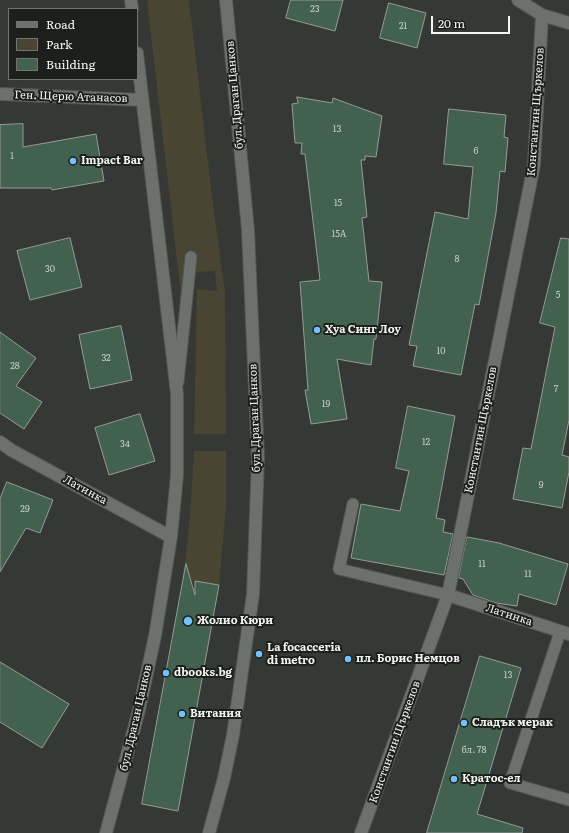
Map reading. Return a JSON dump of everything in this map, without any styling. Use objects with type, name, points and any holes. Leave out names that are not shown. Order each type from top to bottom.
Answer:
[{"type":"street","name":"бул. Драган Цанков","points":[[209,833],[224,778],[233,735],[253,594],[258,458],[248,230],[226,0]]},
{"type":"street","points":[[518,0],[542,15],[569,23]]},
{"type":"street","name":"Константин Щъркелов","points":[[362,833],[448,595],[534,165],[542,15]]},
{"type":"street","name":"бул. Драган Цанков","points":[[106,833],[139,710],[155,636],[170,537],[177,475],[177,396],[138,62]]},
{"type":"street","name":"Ген. Щерю Атанасов","points":[[0,94],[142,100]]},
{"type":"street","name":"Латинка","points":[[0,442],[170,537]]},
{"type":"street","name":"Латинка","points":[[448,595],[564,633]]},
{"type":"lane","points":[[177,396],[192,257]]},
{"type":"lane","points":[[353,504],[340,569],[448,595]]},
{"type":"lane","points":[[564,633],[510,783],[569,800]]},
{"type":"green space","points":[[147,0],[189,0],[225,293],[226,434],[194,434],[197,289],[217,291],[215,271],[183,273],[181,295]]},
{"type":"green space","points":[[194,451],[226,451],[226,507],[219,585],[183,579],[190,517]]},
{"type":"building","points":[[291,0],[343,0],[335,31],[286,18]]},
{"type":"building","points":[[389,3],[426,13],[417,48],[380,38]]},
{"type":"building","points":[[297,97],[332,103],[333,98],[382,116],[376,157],[365,156],[365,160],[361,160],[367,217],[362,218],[369,281],[382,282],[376,339],[374,339],[371,365],[337,359],[347,419],[311,424],[305,390],[308,390],[300,282],[320,280],[305,154],[301,154],[302,143],[295,143],[292,104],[298,103]]},
{"type":"building","points":[[449,109],[506,115],[504,137],[508,138],[505,172],[500,171],[496,213],[479,305],[475,304],[461,375],[413,366],[417,346],[409,345],[435,212],[468,219],[473,167],[444,164]]},
{"type":"building","points":[[23,124],[23,147],[96,134],[104,181],[52,190],[51,188],[0,188],[0,125]]},
{"type":"building","points":[[70,238],[82,287],[30,300],[17,251]]},
{"type":"building","points":[[561,238],[569,239],[569,420],[562,455],[569,457],[569,472],[562,508],[513,499],[523,448],[531,449],[555,327],[540,323]]},
{"type":"building","points":[[121,326],[132,380],[90,389],[79,335]]},
{"type":"building","points":[[0,332],[36,358],[16,386],[42,402],[24,429],[0,413]]},
{"type":"building","points":[[408,406],[455,416],[436,518],[445,520],[443,532],[453,534],[444,575],[351,558],[361,504],[400,511],[409,471],[396,468]]},
{"type":"building","points":[[140,414],[155,461],[109,475],[95,428]]},
{"type":"building","points":[[7,482],[53,500],[40,533],[26,528],[0,572],[0,499]]},
{"type":"building","points":[[467,537],[499,543],[568,564],[556,605],[519,594],[517,606],[496,603],[473,595],[463,579],[459,578]]},
{"type":"building","points":[[186,564],[195,595],[195,581],[219,585],[178,811],[142,804]]},
{"type":"building","points":[[480,656],[521,668],[477,814],[523,828],[522,833],[427,833]]},
{"type":"building","points":[[0,662],[69,704],[42,748],[0,722]]},
{"type":"place","name":"Impact Bar","points":[[73,161]]},
{"type":"place","name":"Хуа Синг Лоу","points":[[317,330]]},
{"type":"place","name":"Жолио Кюри","points":[[188,621]]},
{"type":"place","name":"La focacceria di metro","points":[[259,654]]},
{"type":"place","name":"пл. Борис Немцов","points":[[348,659]]},
{"type":"place","name":"dbooks.bg","points":[[166,673]]},
{"type":"place","name":"Витания","points":[[182,714]]},
{"type":"place","name":"Сладък мерак","points":[[464,723]]},
{"type":"place","name":"Кратос-ел","points":[[454,779]]}]
